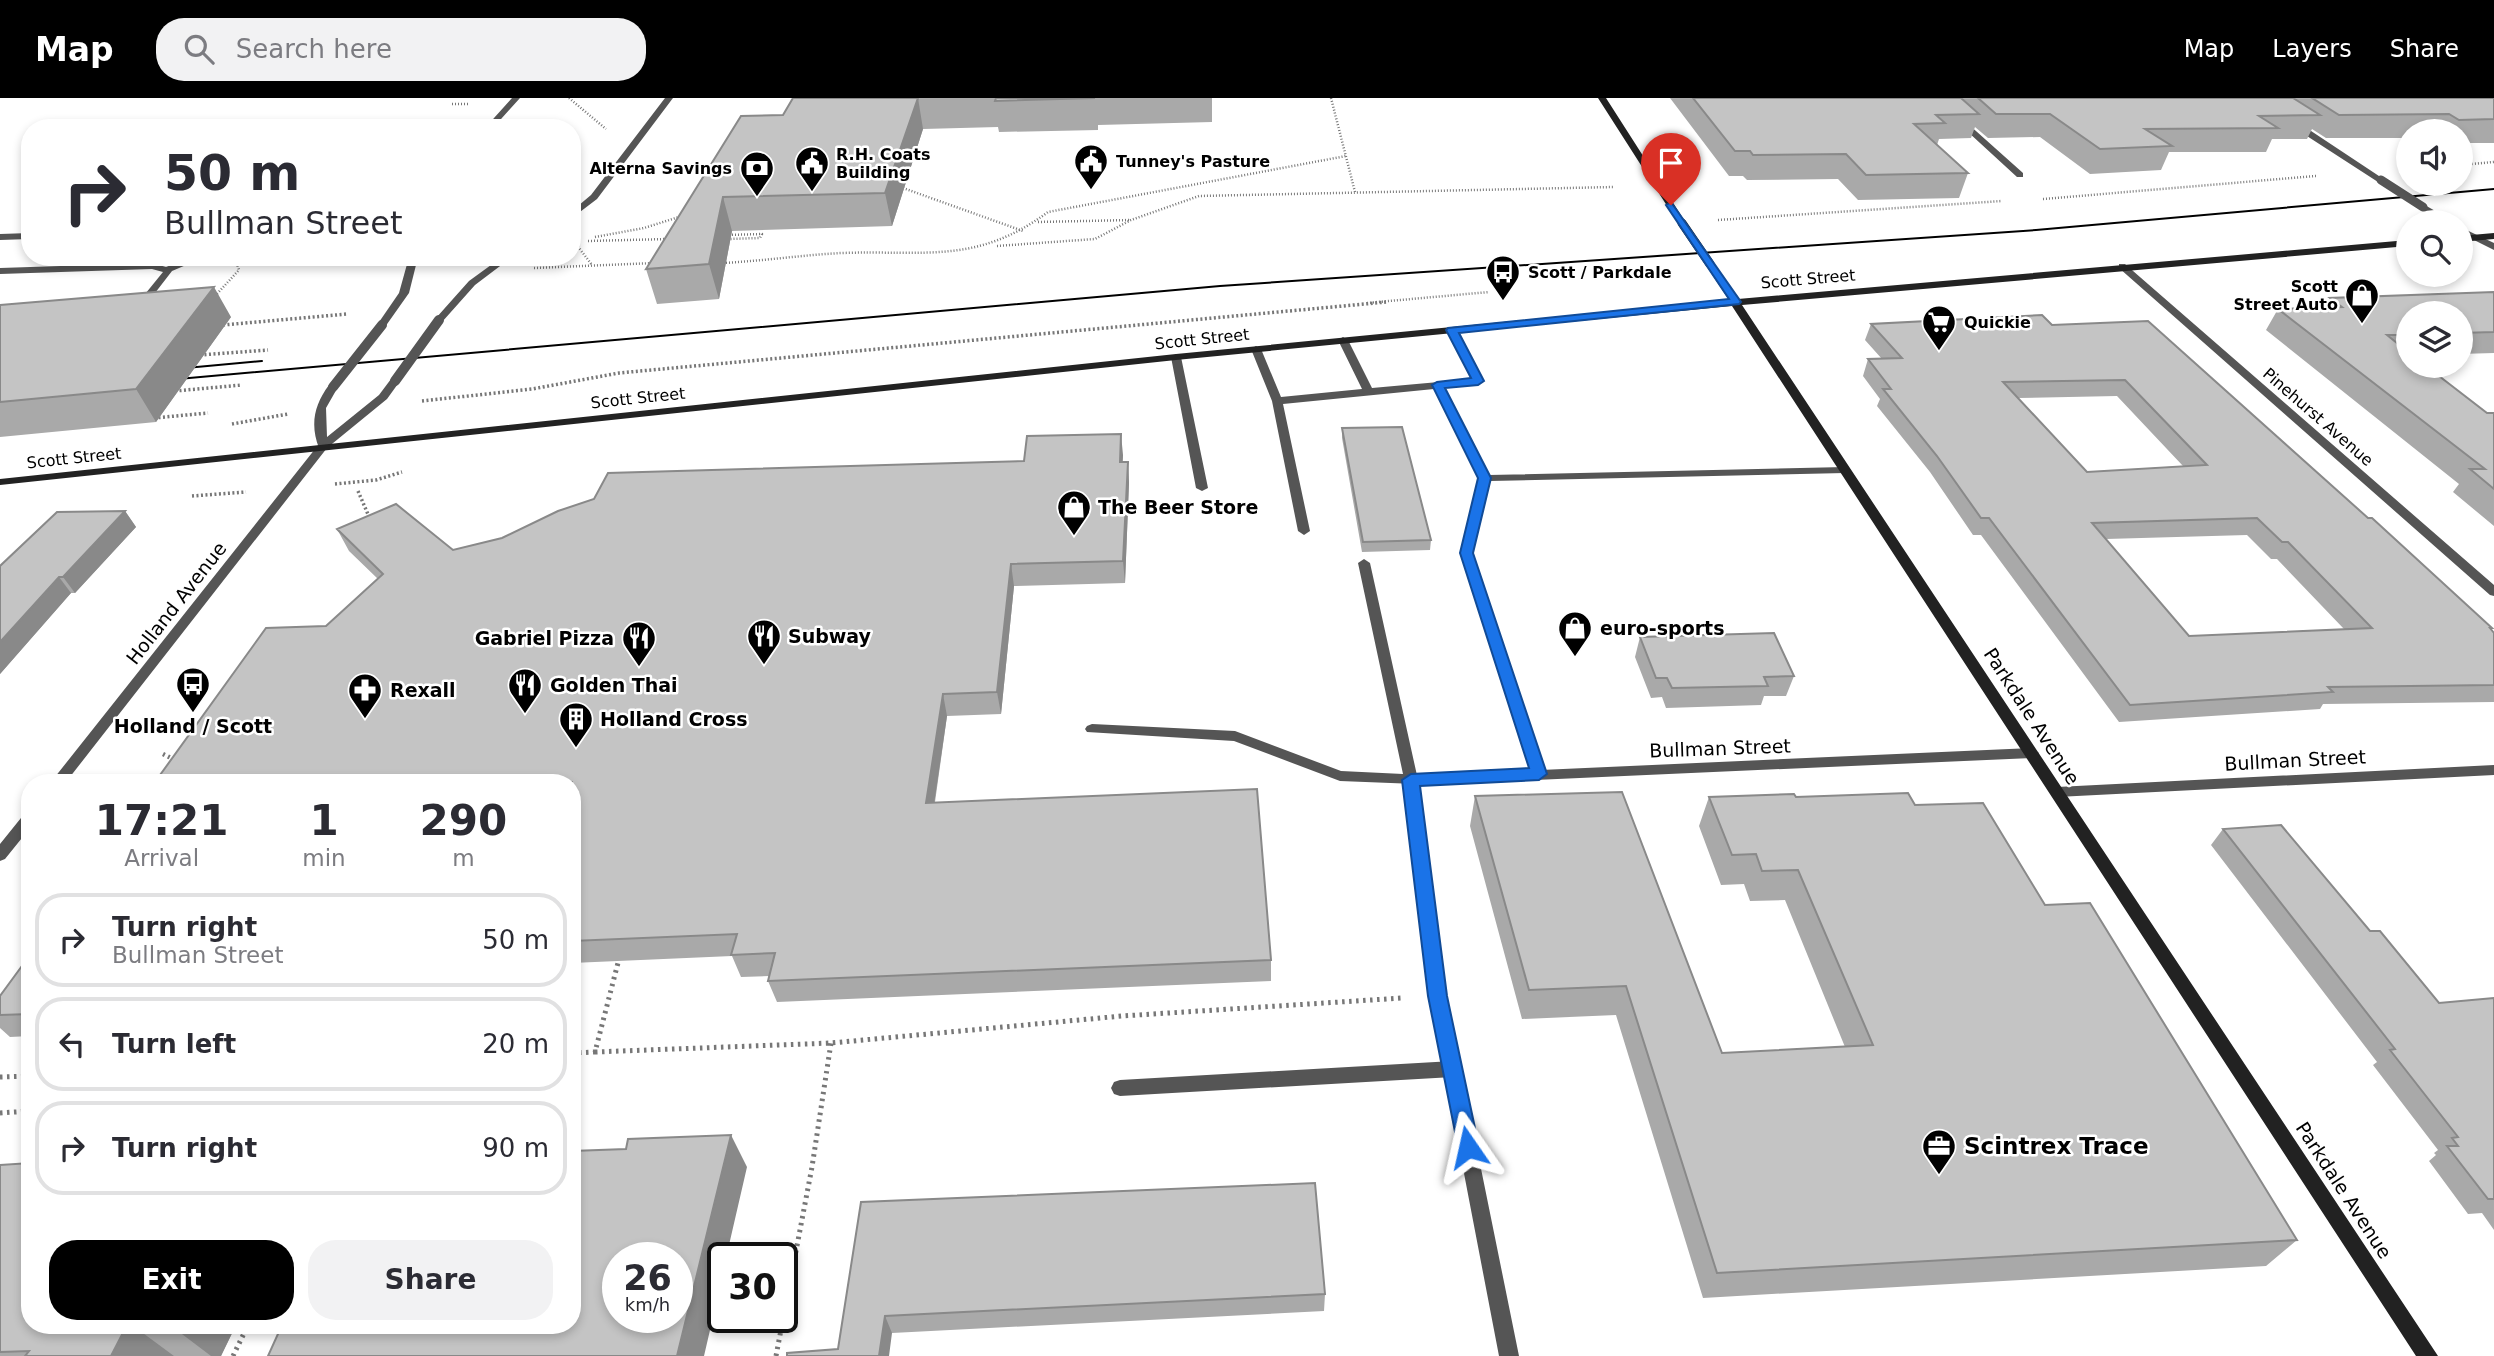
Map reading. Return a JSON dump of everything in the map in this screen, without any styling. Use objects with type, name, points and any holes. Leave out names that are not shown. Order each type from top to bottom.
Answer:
[{"type":"main road","name":"Parkdale Avenue","points":[[1602,98],[2428,1356]]},
{"type":"main road","points":[[2473,237],[2494,236]]},
{"type":"main road","name":"Scott Street","points":[[0,482],[1343,340],[2122,266],[2396,244]]},
{"type":"street","points":[[497,119],[516,98]]},
{"type":"street","points":[[581,209],[588,204],[669,98]]},
{"type":"street","points":[[1935,98],[2020,175]]},
{"type":"street","points":[[2288,120],[2428,210]]},
{"type":"street","points":[[581,206],[588,204]]},
{"type":"street","points":[[0,237],[21,236]]},
{"type":"street","points":[[2473,236],[2494,247]]},
{"type":"street","points":[[0,271],[152,266],[167,270],[177,266]]},
{"type":"street","points":[[323,446],[320,403],[404,293],[412,266]]},
{"type":"street","name":"Holland Avenue","points":[[64,774],[323,446],[383,397],[439,320],[472,283],[496,266]]},
{"type":"street","name":"Pinehurst Avenue","points":[[2122,266],[2494,592]]},
{"type":"street","points":[[136,309],[145,303],[168,273],[167,270]]},
{"type":"street","points":[[1277,401],[1478,381],[1452,330]]},
{"type":"street","points":[[1343,340],[1369,392]]},
{"type":"street","points":[[1256,349],[1277,401],[1304,531]]},
{"type":"street","points":[[1176,357],[1202,488]]},
{"type":"street","points":[[1437,385],[1485,478],[1466,553],[1539,774]]},
{"type":"street","points":[[1485,478],[1845,470]]},
{"type":"street","points":[[1364,563],[1411,780],[1438,996],[1510,1356]]},
{"type":"street","name":"Bullman Street","points":[[1092,729],[1235,736],[1340,776],[1411,780],[2032,753]]},
{"type":"street","name":"Bullman Street","points":[[2057,792],[2494,770]]},
{"type":"street","points":[[0,855],[21,828]]},
{"type":"street","points":[[1120,1088],[1453,1069]]},
{"type":"path","points":[[569,98],[613,135]]},
{"type":"path","points":[[1331,98],[1355,192]]},
{"type":"path","points":[[993,246],[1025,232],[1048,212],[1346,156]]},
{"type":"path","points":[[2473,164],[2494,162]]},
{"type":"path","points":[[2032,199],[2369,172]]},
{"type":"path","points":[[1193,186],[1199,196]]},
{"type":"path","points":[[714,263],[868,251],[958,253],[993,246],[1095,239],[1131,220],[1199,196],[1271,192],[1614,187]]},
{"type":"path","points":[[903,188],[1025,232]]},
{"type":"path","points":[[1718,220],[2005,201]]},
{"type":"path","points":[[581,240],[644,228],[685,215]]},
{"type":"path","points":[[1037,222],[1131,220]]},
{"type":"path","points":[[762,234],[760,238],[721,237],[762,234]]},
{"type":"path","points":[[581,241],[680,239]]},
{"type":"path","points":[[581,251],[592,265]]},
{"type":"path","points":[[581,265],[658,263]]},
{"type":"path","points":[[526,267],[559,266]]},
{"type":"path","points":[[418,401],[532,388],[618,373],[1486,292]]},
{"type":"path","points":[[216,326],[358,314]]},
{"type":"path","points":[[192,356],[268,349]]},
{"type":"path","points":[[175,391],[242,385]]},
{"type":"path","points":[[152,418],[208,413]]},
{"type":"path","points":[[358,482],[387,478],[406,469]]},
{"type":"path","points":[[358,491],[373,525]]},
{"type":"path","points":[[163,754],[173,759],[174,767]]},
{"type":"path","points":[[595,1052],[622,950]]},
{"type":"path","points":[[581,1053],[831,1043],[1122,1016],[1438,996]]},
{"type":"path","points":[[776,1356],[812,1167],[831,1043]]},
{"type":"path","points":[[0,1077],[21,1076]]},
{"type":"path","points":[[0,1113],[21,1112]]},
{"type":"path","points":[[233,1356],[244,1334]]},
{"type":"building","points":[[793,98],[918,98],[885,193],[723,197],[709,264],[646,269],[741,116],[783,115]]},
{"type":"building","points":[[996,98],[1095,98],[995,101]]},
{"type":"building","points":[[1693,98],[1961,98],[1979,114],[1936,115],[1945,123],[1914,124],[1968,173],[1866,175],[1846,154],[1753,155],[1750,151],[1735,151]]},
{"type":"building","points":[[1978,98],[2293,98],[2320,115],[2259,116],[2278,128],[2145,129],[2172,146],[2100,149],[2050,114],[1996,114]]},
{"type":"building","points":[[2312,98],[2494,98],[2494,119],[2457,119],[2449,114],[2339,115]]},
{"type":"building","points":[[214,287],[136,389],[0,402],[0,305]]},
{"type":"building","points":[[2494,292],[2494,332],[2473,333],[2473,301],[2396,301],[2396,335],[2387,335],[2396,342],[2396,378],[2442,378],[2487,413],[2494,413],[2494,489],[2470,469],[2485,469],[2278,309],[2342,307],[2330,298]]},
{"type":"building","points":[[2042,315],[2052,325],[2148,321],[2368,518],[2372,518],[2492,628],[2494,685],[2328,687],[2333,692],[2130,705],[1989,518],[1981,518],[1937,456],[1883,389],[1891,389],[1868,359],[1902,358],[1871,324]],"holes":[[[2125,380],[2207,465],[2087,472],[2003,382]],[[2257,518],[2282,542],[2288,542],[2372,628],[2189,636],[2092,523]]]},
{"type":"building","points":[[1402,427],[1431,540],[1363,542],[1342,428]]},
{"type":"building","name":"Holland Cross","points":[[1121,434],[1120,462],[1128,462],[1123,561],[1011,564],[997,692],[943,694],[926,803],[1257,789],[1271,960],[768,981],[775,953],[731,955],[737,934],[581,941],[581,774],[161,774],[266,628],[326,626],[383,574],[337,529],[396,504],[453,550],[502,538],[558,511],[594,499],[608,473],[1024,461],[1027,436]]},
{"type":"building","points":[[125,511],[63,577],[59,577],[0,642],[0,566],[57,512]]},
{"type":"building","points":[[1774,633],[1794,676],[1764,677],[1768,686],[1672,688],[1667,678],[1656,678],[1640,637]]},
{"type":"building","points":[[1622,792],[1722,1053],[1873,1045],[1798,870],[1762,871],[1756,854],[1732,855],[1709,797],[1908,793],[1915,805],[1983,803],[2045,905],[2090,903],[2297,1240],[1717,1273],[1626,986],[1529,990],[1475,796]]},
{"type":"building","points":[[2281,825],[2370,931],[2380,931],[2439,1003],[2494,998],[2494,1199],[2488,1199],[2447,1146],[2458,1146],[2452,1138],[2458,1137],[2390,1050],[2395,1049],[2223,829]]},
{"type":"building","points":[[21,967],[21,1014],[0,1015],[0,996]]},
{"type":"building","points":[[731,1135],[693,1291],[693,1242],[602,1242],[602,1333],[683,1333],[677,1356],[268,1356],[278,1334],[581,1334],[581,1151],[626,1149],[628,1139]]},
{"type":"building","points":[[21,1164],[21,1334],[122,1334],[111,1356],[25,1356],[29,1351],[0,1352],[0,1165]]},
{"type":"building","points":[[1315,1183],[1325,1294],[885,1316],[879,1356],[787,1356],[787,1353],[838,1349],[861,1202]]},
{"type":"tram line","points":[[167,380],[1220,286],[2036,230],[2494,189]]},
{"type":"tram line","points":[[175,369],[262,361]]},
{"type":"place","name":"Tunney's Pasture","points":[[1091,191]]},
{"type":"place","name":"R.H. Coats Building","points":[[812,193]]},
{"type":"place","name":"Alterna Savings","points":[[757,198]]},
{"type":"place","name":"Scott / Parkdale","points":[[1503,302]]},
{"type":"place","name":"Scott Street Auto","points":[[2362,325]]},
{"type":"place","name":"Quickie","points":[[1939,352]]},
{"type":"place","name":"The Beer Store","points":[[1074,537]]},
{"type":"place","name":"euro-sports","points":[[1575,658]]},
{"type":"place","name":"Subway","points":[[764,666]]},
{"type":"place","name":"Gabriel Pizza","points":[[639,668]]},
{"type":"place","name":"Holland / Scott","points":[[193,714]]},
{"type":"place","name":"Golden Thai","points":[[525,715]]},
{"type":"place","name":"Rexall","points":[[365,720]]},
{"type":"place","name":"Holland Cross","points":[[576,749]]},
{"type":"place","name":"Scintrex Trace","points":[[1939,1176]]},
{"type":"route","points":[[1468,1147],[1438,996],[1411,780],[1539,774],[1466,553],[1485,478],[1437,385],[1478,381],[1452,330],[1736,302],[1671,205]]}]
